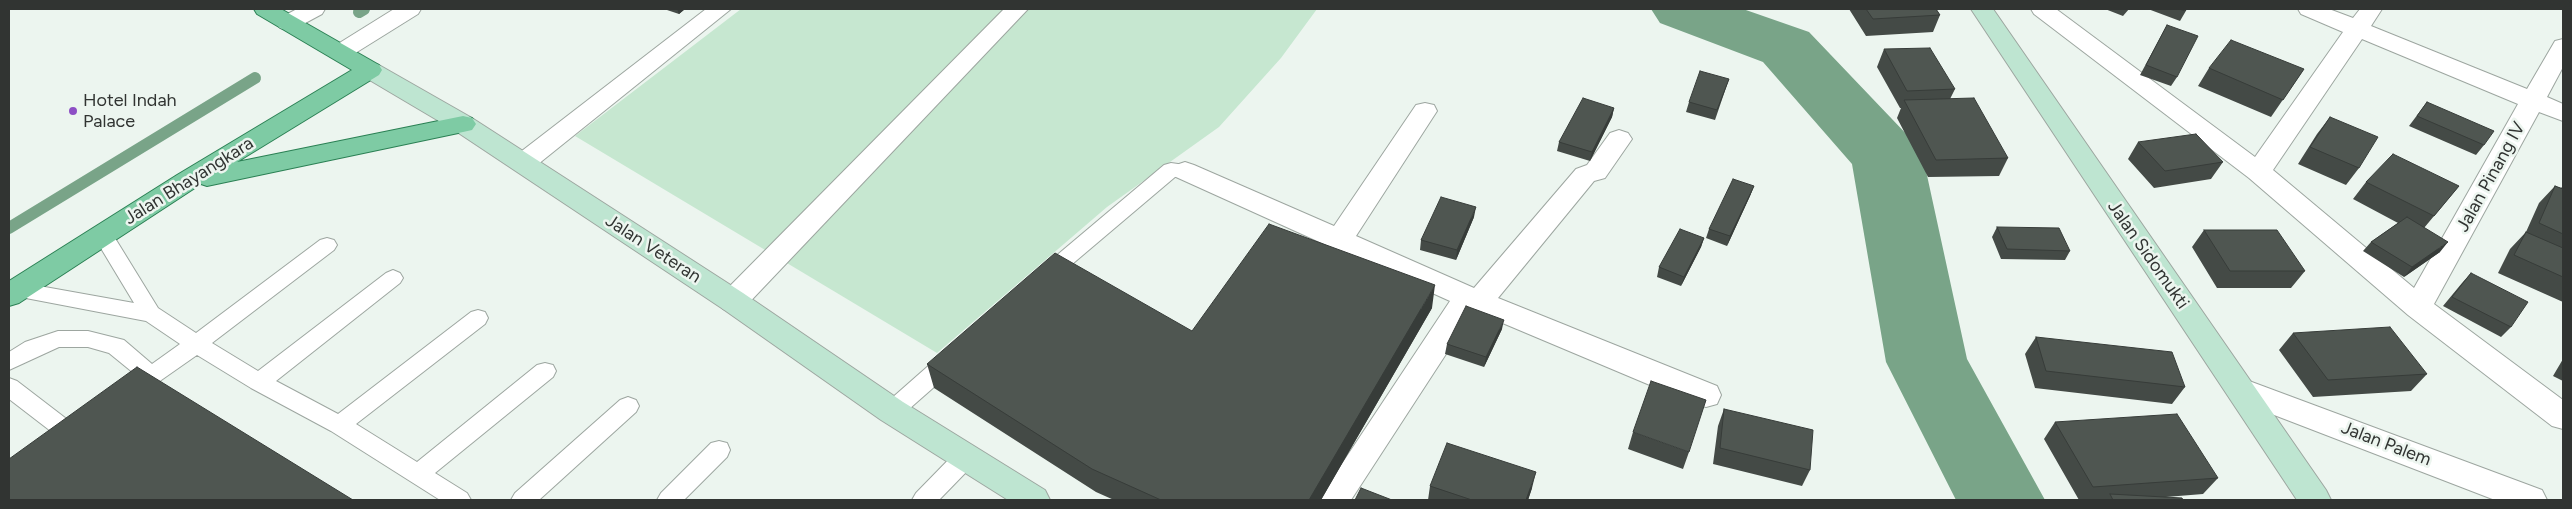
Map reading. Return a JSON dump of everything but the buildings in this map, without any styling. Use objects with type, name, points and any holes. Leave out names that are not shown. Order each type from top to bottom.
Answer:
[{"type":"main road","name":"Jalan Veteran","points":[[265,9],[370,70]]},
{"type":"main road","name":"Jalan Bhayangkara","points":[[13,293],[186,181],[370,70]]},
{"type":"main road","points":[[186,181],[463,124]]},
{"type":"street","points":[[288,22],[314,9]]},
{"type":"street","points":[[341,52],[410,9]]},
{"type":"street","points":[[523,163],[720,9]]},
{"type":"street","points":[[733,301],[1017,9]]},
{"type":"street","name":"Jalan Sidomukti","points":[[1982,9],[2315,500]]},
{"type":"street","points":[[2042,9],[2258,172],[2418,308],[2563,417]]},
{"type":"street","points":[[2309,9],[2364,18],[2533,101],[2563,113]]},
{"type":"street","points":[[2258,172],[2364,18]]},
{"type":"street","name":"Jalan Pinang IV","points":[[2418,308],[2563,46]]},
{"type":"street","name":"Jalan Veteran","points":[[370,70],[463,124],[733,301],[892,411],[1034,500]]},
{"type":"street","points":[[1340,242],[1425,111]]},
{"type":"street","points":[[1334,500],[1474,299],[1585,175],[1596,172],[1619,139]]},
{"type":"street","points":[[1186,171],[1340,242],[1706,395]]},
{"type":"street","name":"Jalan Palem","points":[[2242,390],[2531,500]]},
{"type":"lane","points":[[1031,288],[1171,170],[1186,171]]},
{"type":"lane","points":[[103,235],[151,314],[259,382],[339,425],[458,500]]},
{"type":"lane","points":[[113,401],[196,344],[327,245]]},
{"type":"lane","points":[[259,382],[393,278]]},
{"type":"lane","points":[[13,293],[151,314]]},
{"type":"lane","points":[[339,425],[478,318]]},
{"type":"lane","points":[[9,362],[33,348],[58,339],[88,339],[116,346],[150,375]]},
{"type":"lane","points":[[892,411],[966,346]]},
{"type":"lane","points":[[418,475],[545,370]]},
{"type":"lane","points":[[9,387],[69,433]]},
{"type":"lane","points":[[523,500],[628,406]]},
{"type":"lane","points":[[669,500],[719,450]]},
{"type":"lane","points":[[924,500],[966,457]]},
{"type":"green space","points":[[741,9],[1317,9],[1281,58],[1219,127],[1107,207],[937,353],[575,136]]},
{"type":"waterway","points":[[359,12],[364,9]]},
{"type":"waterway","points":[[1683,9],[1786,47],[1887,157],[1927,362],[2001,500]]},
{"type":"waterway","points":[[9,228],[255,78]]},
{"type":"place","name":"Hotel Indah Palace","points":[[73,111]]}]
